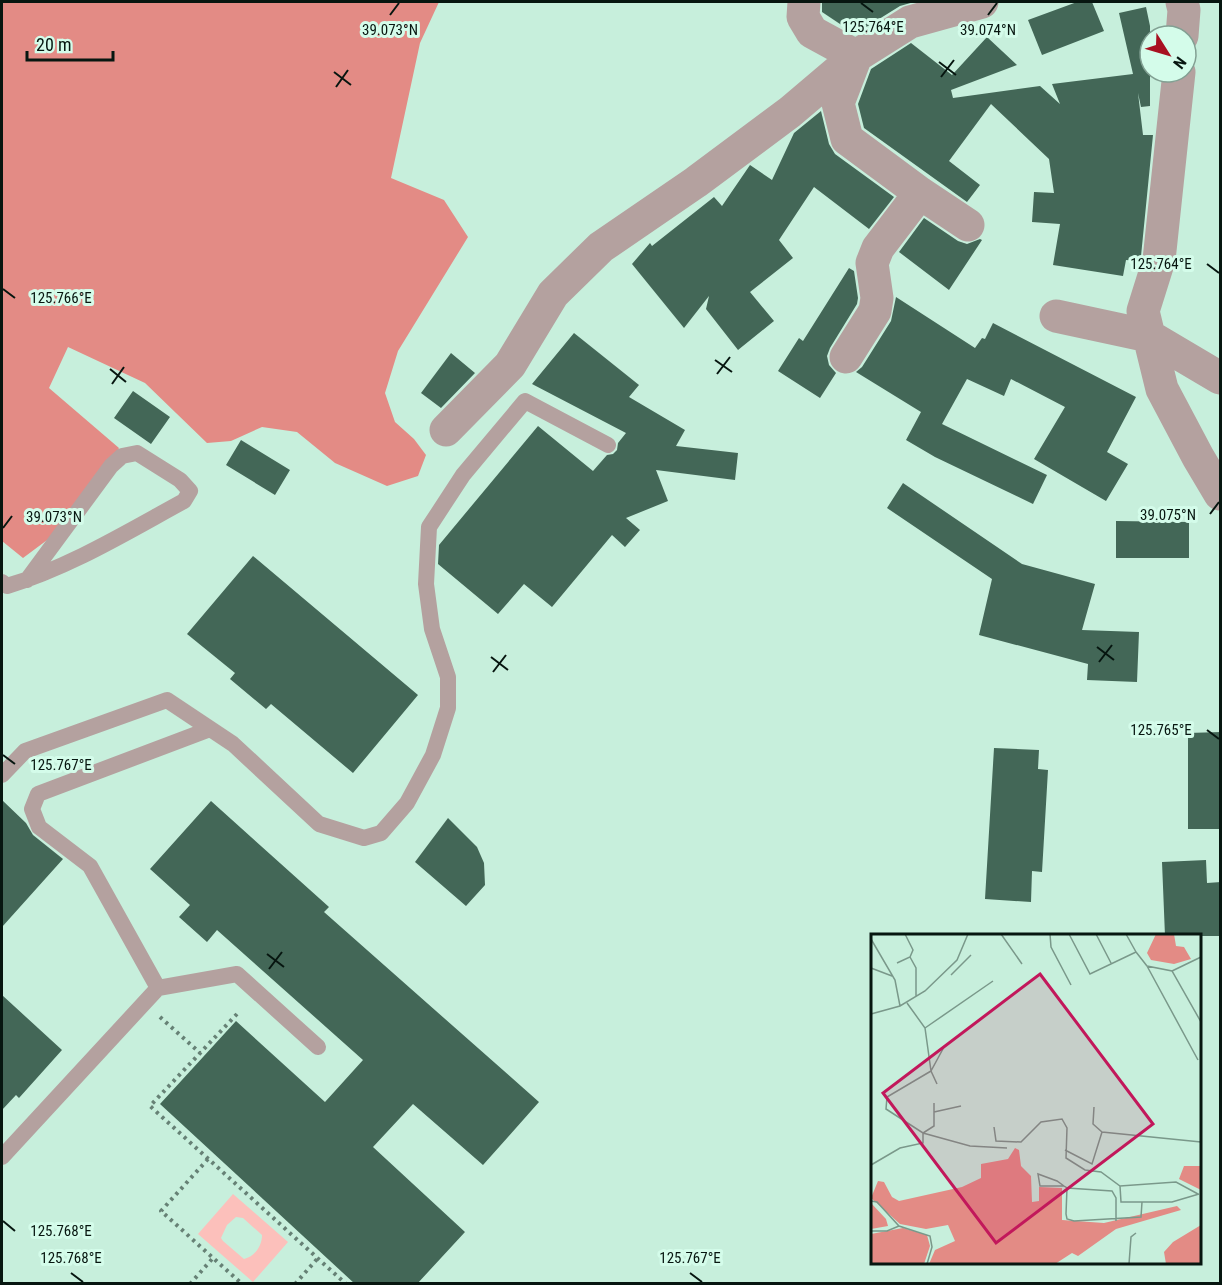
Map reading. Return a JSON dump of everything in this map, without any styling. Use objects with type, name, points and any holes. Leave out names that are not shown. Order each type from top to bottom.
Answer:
[{"type":"street","points":[[804,2],[803,17],[812,32],[856,56]]},
{"type":"street","points":[[447,430],[510,365],[553,294],[601,247],[696,182],[790,112],[856,56],[910,22],[982,2]]},
{"type":"street","points":[[1182,2],[1183,24]]},
{"type":"street","points":[[856,56],[838,104],[847,139],[968,225]]},
{"type":"street","points":[[1178,84],[1159,260],[1143,311],[1162,389],[1198,457],[1221,494]]},
{"type":"street","points":[[846,357],[875,311],[877,298],[872,263],[878,248],[920,193]]},
{"type":"street","points":[[1056,316],[1149,336],[1221,378]]},
{"type":"lane","points":[[2,775],[25,751],[167,700],[233,744],[319,824],[364,838],[381,833],[407,803],[433,755],[448,708],[448,677],[432,629],[426,584],[429,527],[463,475],[525,401],[608,445]]},
{"type":"lane","points":[[3,586],[27,580],[79,559],[184,501],[190,491],[180,480],[137,453],[122,456],[111,466],[27,580]]},
{"type":"lane","points":[[158,988],[90,866],[39,827],[32,809],[38,794],[210,729]]},
{"type":"lane","points":[[2,1157],[158,988],[237,974],[318,1047]]},
{"type":"path","points":[[145,1002],[200,1053]]},
{"type":"path","points":[[237,1014],[150,1106],[346,1284]]},
{"type":"path","points":[[207,1159],[161,1211],[242,1284]]},
{"type":"path","points":[[190,1284],[213,1258]]},
{"type":"path","points":[[296,1284],[318,1258]]},
{"type":"shaded area","points":[[2,2],[439,2],[420,43],[391,178],[444,200],[468,237],[398,351],[385,393],[395,422],[414,439],[426,455],[418,476],[387,486],[335,463],[297,432],[262,427],[231,441],[207,443],[145,383],[68,347],[49,388],[119,448],[78,517],[23,558],[2,541]]},
{"type":"shaded area","points":[[233,1194],[288,1242],[253,1282],[198,1234]],"holes":[[[236,1217],[243,1218],[262,1235],[257,1250],[244,1259],[221,1238],[227,1225]]]},
{"type":"building","points":[[822,2],[914,2],[900,6],[855,34],[822,12]]},
{"type":"building","points":[[1077,2],[1092,2],[1104,31],[1042,55],[1028,20]]},
{"type":"building","points":[[1146,7],[1150,24],[1138,24],[1138,84],[1150,84],[1150,106],[1141,107],[1138,93],[1143,135],[1153,135],[1141,256],[1139,261],[1126,260],[1123,276],[1053,265],[1060,224],[1032,222],[1034,192],[1054,193],[1049,159],[991,104],[949,161],[980,185],[967,202],[864,128],[858,104],[871,69],[911,43],[952,75],[987,37],[1017,65],[951,90],[953,98],[1040,86],[1060,104],[1052,84],[1133,74],[1119,13]]},
{"type":"building","points":[[821,111],[829,144],[835,154],[894,197],[869,229],[814,187],[779,240],[793,258],[750,292],[774,321],[738,350],[706,309],[709,296],[684,328],[632,264],[650,243],[652,246],[714,197],[722,206],[750,165],[772,180],[794,133]]},
{"type":"building","points":[[924,218],[958,241],[967,244],[982,240],[949,290],[899,252]]},
{"type":"building","points":[[849,268],[854,271],[857,304],[830,348],[827,356],[829,365],[836,373],[820,398],[778,371],[799,338],[803,341]]},
{"type":"building","points":[[896,297],[975,348],[982,338],[985,339],[993,323],[1136,397],[1107,452],[1128,464],[1106,501],[1034,459],[1065,407],[1011,379],[1004,396],[967,379],[942,424],[1047,475],[1033,504],[935,457],[906,440],[921,412],[856,372],[862,367],[891,321]]},
{"type":"building","points":[[574,333],[639,385],[629,397],[685,430],[676,446],[738,453],[735,480],[656,470],[668,501],[626,518],[640,530],[625,547],[612,535],[552,607],[524,584],[498,614],[438,564],[439,545],[538,426],[593,471],[607,455],[617,450],[618,443],[626,433],[532,384]]},
{"type":"building","points":[[451,353],[475,373],[441,408],[421,393]]},
{"type":"building","points":[[133,391],[170,417],[151,444],[114,418]]},
{"type":"building","points":[[241,440],[290,470],[275,495],[226,465]]},
{"type":"building","points":[[903,483],[1022,564],[1095,584],[1082,630],[1139,632],[1137,682],[1087,680],[1088,664],[979,635],[992,579],[887,508]]},
{"type":"building","points":[[1116,521],[1189,522],[1189,558],[1116,558]]},
{"type":"building","points":[[253,556],[418,695],[353,773],[271,704],[266,709],[230,679],[235,673],[187,634]]},
{"type":"building","points":[[1221,732],[1221,829],[1188,829],[1188,733]]},
{"type":"building","points":[[994,748],[1039,750],[1038,769],[1048,770],[1042,872],[1032,871],[1031,902],[985,899]]},
{"type":"building","points":[[2,800],[26,823],[33,835],[63,859],[2,927]]},
{"type":"building","points":[[211,801],[329,907],[324,912],[539,1102],[483,1165],[413,1104],[373,1147],[465,1232],[417,1284],[355,1284],[160,1104],[236,1021],[325,1102],[363,1060],[217,930],[207,942],[179,917],[190,905],[150,869]]},
{"type":"building","points":[[448,818],[477,847],[484,863],[485,885],[466,906],[415,862]]},
{"type":"building","points":[[1206,860],[1207,883],[1221,882],[1221,936],[1165,934],[1162,862]]},
{"type":"building","points":[[2,995],[62,1050],[19,1098],[16,1095],[2,1110]]}]
